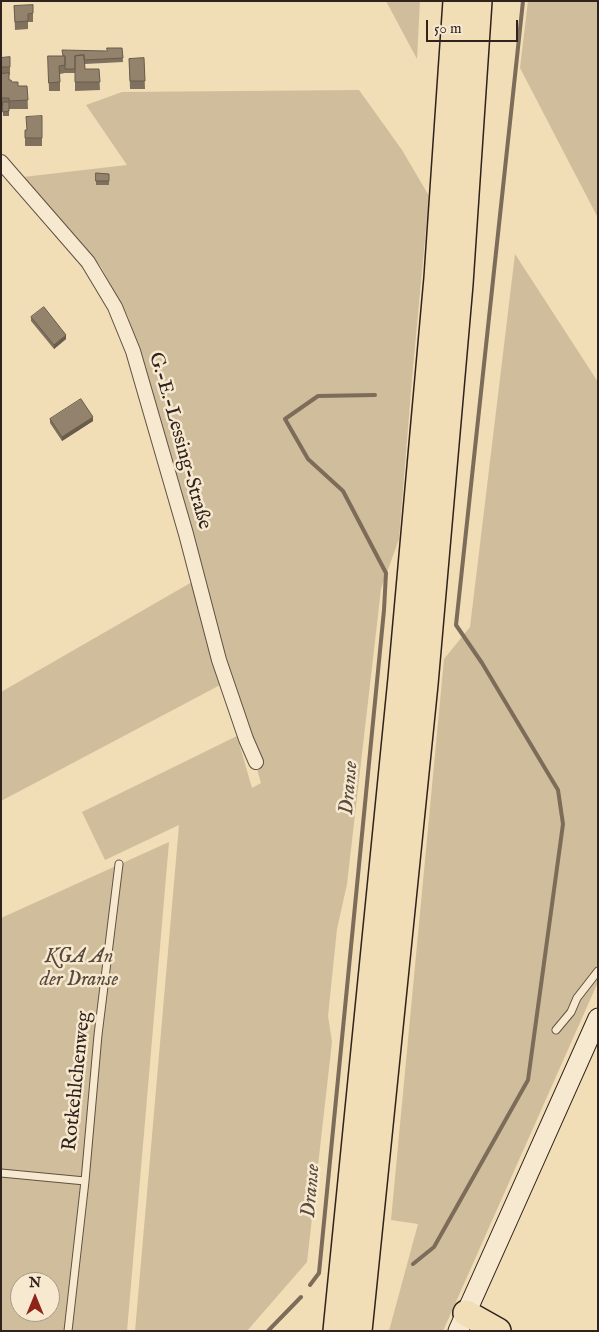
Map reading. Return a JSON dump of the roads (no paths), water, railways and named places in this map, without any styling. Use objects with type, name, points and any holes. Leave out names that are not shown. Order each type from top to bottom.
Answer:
[{"type":"highway","points":[[336,1331],[401,679],[436,298],[456,1]]},
{"type":"highway","points":[[359,1331],[425,684],[460,284],[479,1]]},
{"type":"highway","points":[[462,1322],[498,1331]]},
{"type":"main road","points":[[462,1322],[598,1018]]},
{"type":"street","name":"G.-E.-Lessing-Straße","points":[[1,162],[88,262],[115,307],[133,351],[186,534],[219,660],[246,739],[256,762]]},
{"type":"lane","name":"Rotkehlchenweg","points":[[68,1331],[85,1181],[98,1035],[119,864]]},
{"type":"lane","points":[[556,1030],[571,1012],[577,998],[598,971]]},
{"type":"lane","points":[[1,1173],[85,1181]]},
{"type":"waterway","points":[[413,1264],[434,1247],[528,1080],[563,824],[558,790],[482,663],[456,625],[523,1]]},
{"type":"waterway","name":"Dranse","points":[[310,1285],[319,1273],[384,610],[386,573],[343,491],[308,459],[285,419],[318,396],[375,395]]},
{"type":"waterway","name":"Dranse","points":[[268,1331],[301,1297]]},
{"type":"park label","name":"KGA An der Dranse","points":[[79,970]]}]
